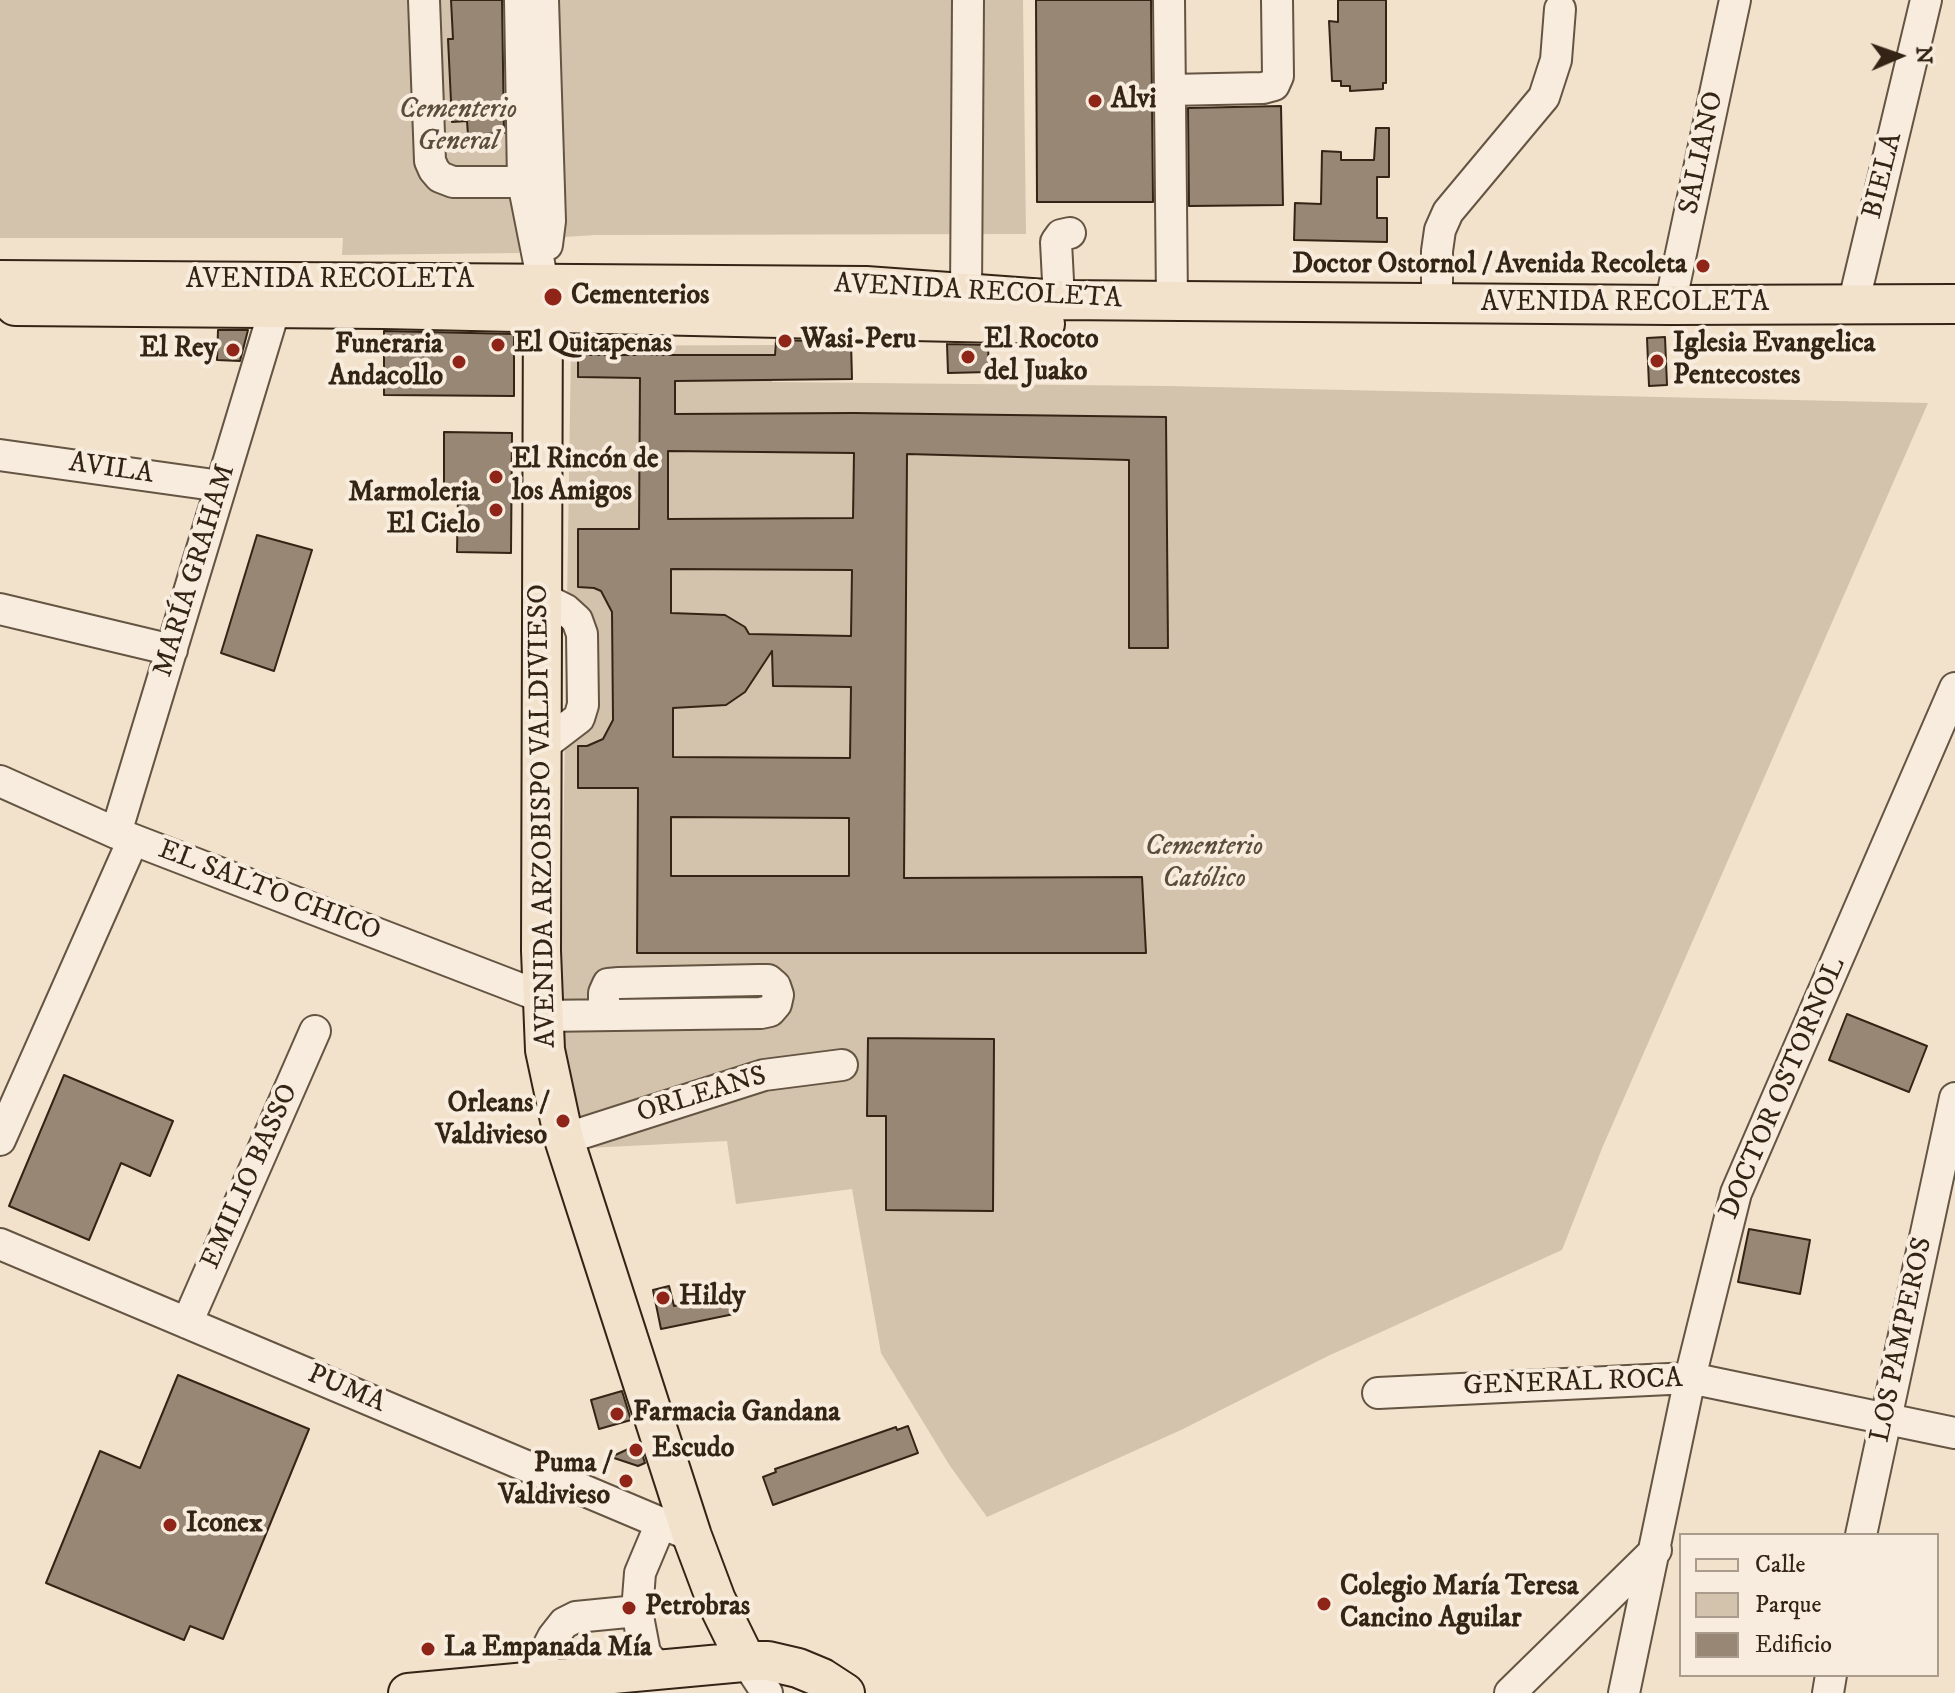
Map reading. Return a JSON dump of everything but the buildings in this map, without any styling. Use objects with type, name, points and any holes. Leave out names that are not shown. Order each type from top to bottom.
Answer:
[{"type":"main road","name":"AVENIDA RECOLETA","points":[[0,280],[543,298],[890,319],[1059,324],[1955,325]]},
{"type":"main road","name":"AVENIDA RECOLETA","points":[[0,306],[275,308],[866,286],[1059,300],[1955,304]]},
{"type":"main road","name":"AVENIDA ARZOBISPO VALDIVIESO","points":[[543,298],[542,1006],[550,1079],[564,1139],[677,1530],[746,1661]]},
{"type":"main road","points":[[720,1693],[739,1678],[746,1661]]},
{"type":"main road","points":[[408,1693],[768,1661],[798,1668],[845,1693]]},
{"type":"street","points":[[424,0],[430,161],[434,170],[440,177],[453,182],[523,182]]},
{"type":"street","points":[[520,0],[523,182],[543,298]]},
{"type":"street","points":[[543,0],[550,221],[543,298]]},
{"type":"street","points":[[966,293],[968,0]]},
{"type":"street","points":[[1169,0],[1172,300]]},
{"type":"street","points":[[1170,90],[1263,88],[1274,85],[1278,76],[1277,0]]},
{"type":"street","name":"SALIANO","points":[[1670,305],[1735,0]]},
{"type":"street","name":"BIELA","points":[[1853,305],[1926,0]]},
{"type":"street","points":[[1437,304],[1440,230],[1448,212],[1544,97],[1556,60],[1560,9]]},
{"type":"street","points":[[1059,300],[1056,242],[1061,235],[1070,233]]},
{"type":"street","name":"MARÍA GRAHAM","points":[[0,1140],[125,837],[172,650],[275,308]]},
{"type":"street","name":"AVILA","points":[[0,455],[221,486]]},
{"type":"street","points":[[0,609],[172,650]]},
{"type":"street","name":"DOCTOR OSTORNOL","points":[[1624,1693],[1690,1378],[1736,1193],[1947,725],[1955,688]]},
{"type":"street","name":"EL SALTO CHICO","points":[[0,781],[125,837],[542,1006]]},
{"type":"street","points":[[542,1006],[604,1015],[761,1013],[770,1011],[778,995],[775,986],[768,980],[608,984],[604,993],[604,1015]]},
{"type":"street","name":"EMILIO BASSO","points":[[187,1323],[315,1031]]},
{"type":"street","name":"ORLEANS","points":[[564,1139],[764,1075],[842,1065]]},
{"type":"street","name":"LOS PAMPEROS","points":[[1861,1533],[1955,1098]]},
{"type":"street","name":"PUMA","points":[[0,1244],[677,1530]]},
{"type":"street","name":"GENERAL ROCA","points":[[1378,1393],[1690,1378],[1955,1433]]},
{"type":"street","points":[[659,1670],[645,1653],[637,1611],[640,1573],[677,1530]]},
{"type":"street","points":[[1510,1693],[1656,1550]]},
{"type":"street","points":[[536,1681],[541,1660],[564,1623],[576,1617],[637,1611]]},
{"type":"street","name":"AVENIDA ARZOBISPO VALDIVIESO","points":[[746,1661],[767,1693]]},
{"type":"green space","name":"Cementerio General","points":[[0,0],[1023,0],[1026,234],[595,235],[520,240],[519,253],[342,255],[343,238],[0,238]]},
{"type":"green space","name":"Cementerio Católico","points":[[774,345],[772,382],[1167,386],[1928,403],[1603,1146],[1562,1250],[1328,1356],[1181,1430],[987,1517],[950,1466],[881,1353],[852,1189],[736,1204],[727,1141],[588,1148],[560,1052],[571,346]]},
{"type":"place","name":"Alvi","points":[[1095,101]]},
{"type":"place","name":"Doctor Ostornol / Avenida Recoleta","points":[[1703,266]]},
{"type":"place","name":"Cementerios","points":[[553,297]]},
{"type":"place","name":"Wasi-Peru","points":[[785,341]]},
{"type":"place","name":"El Quitapenas","points":[[498,345]]},
{"type":"place","name":"El Rey","points":[[233,350]]},
{"type":"place","name":"El Rocoto del Juako","points":[[968,357]]},
{"type":"place","name":"Iglesia Evangelica Pentecostes","points":[[1657,361]]},
{"type":"place","name":"Funeraria Andacollo","points":[[459,362]]},
{"type":"place","name":"El Rincón de los Amigos","points":[[496,477]]},
{"type":"place","name":"Marmoleria El Cielo","points":[[496,510]]},
{"type":"place","name":"Orleans / Valdivieso","points":[[563,1121]]},
{"type":"place","name":"Hildy","points":[[663,1298]]},
{"type":"place","name":"Farmacia Gandana","points":[[617,1414]]},
{"type":"place","name":"Escudo","points":[[636,1450]]},
{"type":"place","name":"Puma / Valdivieso","points":[[626,1481]]},
{"type":"place","name":"Iconex","points":[[170,1525]]},
{"type":"place","name":"Colegio María Teresa Cancino Aguilar","points":[[1324,1604]]},
{"type":"place","name":"Petrobras","points":[[629,1608]]},
{"type":"place","name":"La Empanada Mía","points":[[428,1649]]}]
